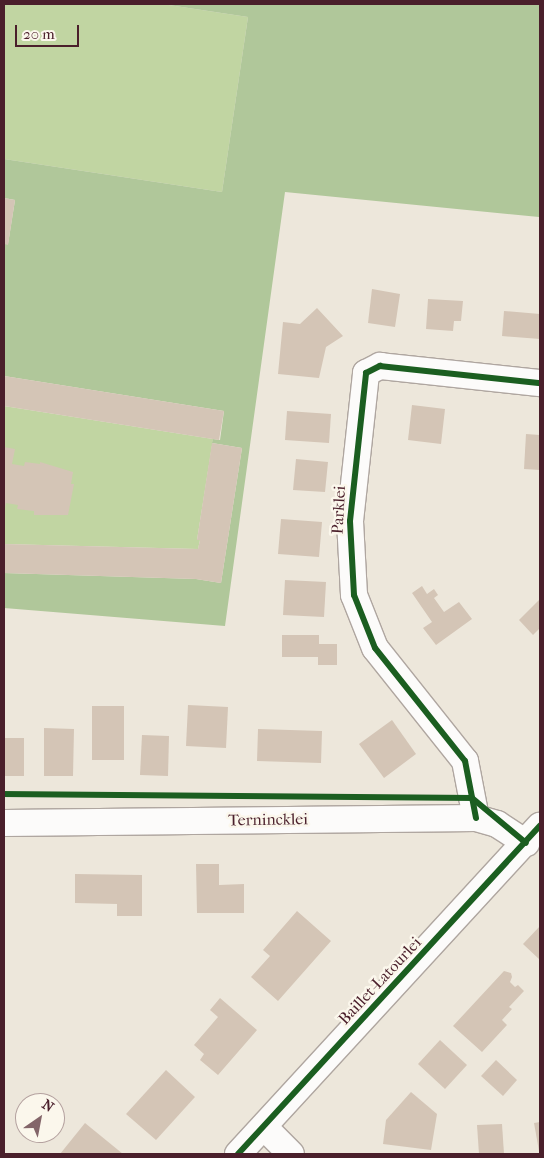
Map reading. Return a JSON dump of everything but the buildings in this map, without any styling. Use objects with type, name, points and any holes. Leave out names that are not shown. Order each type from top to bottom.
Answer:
[{"type":"street","name":"Parklei","points":[[476,818],[465,761],[375,648],[354,595],[350,521],[366,373],[380,366],[540,383]]},
{"type":"street","name":"Ternincklei","points":[[4,823],[476,818],[533,834]]},
{"type":"street","name":"Baillet-Latourlei","points":[[238,1154],[533,834]]},
{"type":"street","points":[[264,1127],[291,1154]]},
{"type":"green space","points":[[4,4],[162,4],[248,17],[222,192],[4,159]]},
{"type":"green space","points":[[162,4],[540,4],[539,217],[285,192],[225,626],[4,608],[4,573],[196,579],[221,583],[242,448],[212,443],[213,439],[220,440],[224,411],[4,376],[4,244],[8,244],[15,200],[4,198],[4,159],[222,192],[248,17]]},
{"type":"green space","points":[[4,406],[213,439],[197,540],[200,540],[198,549],[4,544]]},
{"type":"cycle path","points":[[476,818],[465,761],[375,648],[354,595],[350,521],[366,373],[380,366],[540,383]]},
{"type":"cycle path","points":[[4,794],[472,798],[526,843]]},
{"type":"cycle path","points":[[238,1154],[540,826]]}]
